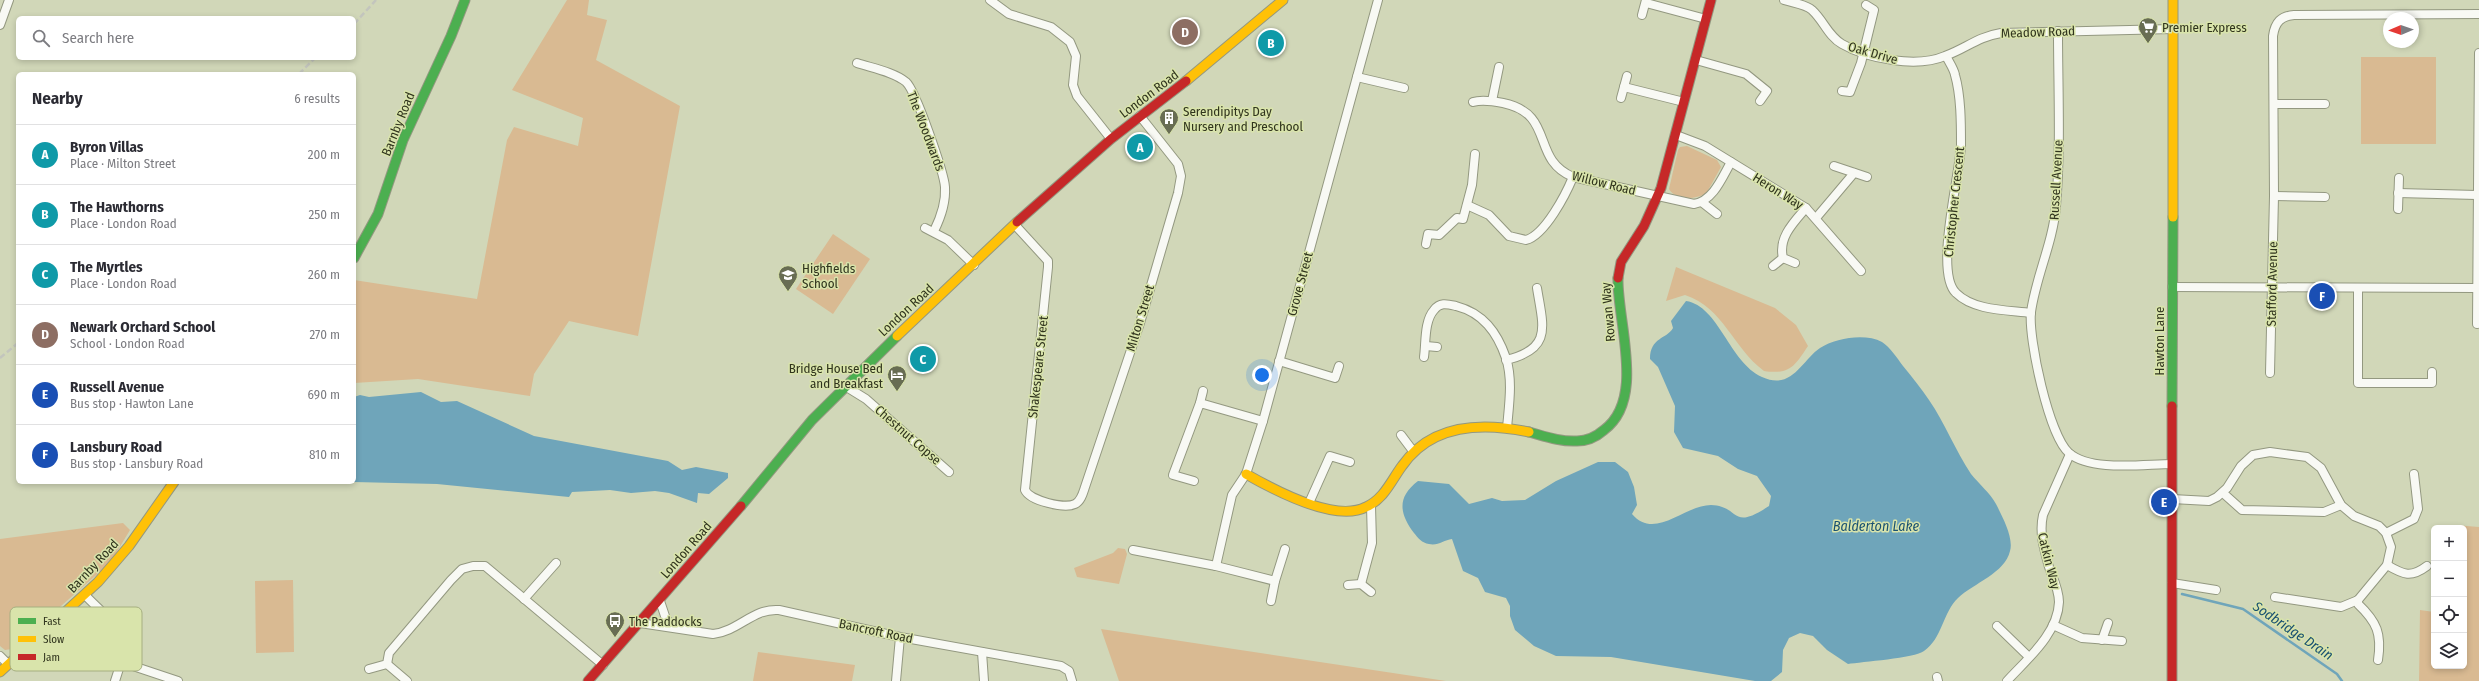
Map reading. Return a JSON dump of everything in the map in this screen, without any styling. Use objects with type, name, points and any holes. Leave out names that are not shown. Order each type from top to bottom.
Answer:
[{"type":"street","points":[[0,25],[9,0]]},
{"type":"street","name":"Barnby Road","points":[[356,254],[378,214],[403,140],[451,36],[465,0]]},
{"type":"street","points":[[990,0],[1009,14],[1052,27],[1070,42],[1076,56],[1073,85],[1077,96],[1111,139]]},
{"type":"street","name":"London Road","points":[[588,681],[660,601],[812,420],[845,386],[1056,186],[1111,139],[1218,56],[1283,0]]},
{"type":"street","name":"Grove Street","points":[[1216,566],[1232,495],[1246,474],[1279,361],[1378,0]]},
{"type":"street","name":"Rowan Way","points":[[1371,506],[1413,451],[1442,433],[1460,428],[1506,428],[1577,442],[1596,436],[1606,430],[1616,418],[1623,402],[1627,377],[1617,288],[1620,261],[1640,233],[1658,196],[1676,135],[1711,0]]},
{"type":"street","name":"Oak Drive","points":[[1784,0],[1808,7],[1837,41],[1864,52],[1908,62]]},
{"type":"street","name":"Hawton Lane","points":[[2172,681],[2173,0]]},
{"type":"street","points":[[1642,15],[1646,1],[1706,19]]},
{"type":"street","points":[[1855,100],[1846,92],[1864,52],[1878,9],[1866,5]]},
{"type":"street","name":"Stafford Avenue","points":[[2270,372],[2274,196],[2274,30],[2277,22],[2284,16],[2479,14]]},
{"type":"street","name":"Meadow Road","points":[[1908,62],[1946,56],[1969,43],[1989,35],[2016,32],[2173,29]]},
{"type":"street","name":"Russell Avenue","points":[[2058,31],[2056,208],[2049,249],[2031,313],[2039,367],[2050,416],[2059,440],[2070,454],[2080,460],[2096,464],[2172,464]]},
{"type":"street","points":[[2477,324],[2476,288],[2478,242],[2477,195],[2479,53]]},
{"type":"street","name":"Christopher Crescent","points":[[1946,56],[1955,75],[1961,146],[1951,212],[1948,280],[1955,293],[1968,302],[1999,309],[2031,313]]},
{"type":"street","points":[[1696,60],[1746,74],[1767,91],[1760,101]]},
{"type":"street","name":"The Woodwards","points":[[857,63],[906,82],[914,96],[942,172],[945,186],[943,211],[934,231]]},
{"type":"street","points":[[1492,101],[1499,67]]},
{"type":"street","points":[[1357,76],[1404,88]]},
{"type":"street","points":[[1621,98],[1627,76]]},
{"type":"street","points":[[1624,87],[1684,102]]},
{"type":"street","name":"Willow Road","points":[[1473,102],[1492,101],[1520,107],[1530,115],[1540,129],[1549,158],[1559,169],[1573,177],[1683,202],[1703,203]]},
{"type":"street","points":[[2274,104],[2324,104]]},
{"type":"street","name":"Milton Street","points":[[1051,503],[1070,505],[1076,504],[1083,493],[1140,323],[1178,193],[1181,176],[1178,164],[1140,116]]},
{"type":"street","name":"Heron Way","points":[[1676,135],[1704,146],[1806,208],[1861,271]]},
{"type":"street","points":[[1426,244],[1428,234],[1439,234],[1457,218],[1463,219],[1467,205],[1475,154]]},
{"type":"street","points":[[1717,214],[1703,203],[1711,195],[1731,162]]},
{"type":"street","points":[[1834,166],[1867,177]]},
{"type":"street","points":[[1816,218],[1854,173]]},
{"type":"street","points":[[1467,205],[1489,215],[1509,236],[1526,240],[1535,236],[1546,222],[1573,177]]},
{"type":"street","points":[[2398,209],[2399,178]]},
{"type":"street","points":[[2398,193],[2477,195]]},
{"type":"street","points":[[2274,196],[2325,196]]},
{"type":"street","points":[[1783,258],[1781,250],[1783,240],[1806,208]]},
{"type":"street","name":"Shakespeare Street","points":[[1016,225],[1048,261],[1046,305],[1025,490],[1028,496],[1034,500],[1051,503]]},
{"type":"street","points":[[925,228],[934,231],[954,244],[974,265]]},
{"type":"street","points":[[1783,258],[1795,263]]},
{"type":"street","points":[[1773,266],[1783,258]]},
{"type":"street","points":[[2172,287],[2476,288]]},
{"type":"street","points":[[1506,360],[1529,353],[1539,341],[1542,325],[1542,294],[1537,288]]},
{"type":"street","points":[[2358,288],[2358,383],[2432,383],[2432,372]]},
{"type":"street","points":[[1424,357],[1430,315],[1440,305],[1450,304],[1480,316],[1496,335],[1506,360],[1510,389],[1506,428]]},
{"type":"street","points":[[1426,346],[1437,347]]},
{"type":"street","points":[[1279,361],[1335,378],[1338,366]]},
{"type":"street","name":"Chestnut Copse","points":[[845,386],[866,399],[949,472]]},
{"type":"street","points":[[1194,481],[1173,475],[1200,403],[1203,391]]},
{"type":"street","points":[[1200,403],[1262,420]]},
{"type":"street","points":[[1401,435],[1413,451]]},
{"type":"street","points":[[2172,498],[2209,501],[2223,493],[2246,460],[2253,455],[2270,452],[2307,457],[2315,462],[2334,488],[2341,505],[2354,516],[2379,526],[2386,533],[2391,547],[2387,565],[2358,600],[2341,607],[2275,597]]},
{"type":"street","name":"Catkin Way","points":[[2007,681],[2053,625],[2058,607],[2058,598],[2045,551],[2041,526],[2043,515],[2070,454]]},
{"type":"street","points":[[1309,503],[1330,456],[1350,462]]},
{"type":"street","points":[[1246,474],[1274,491],[1330,510],[1348,511],[1371,506],[1372,543],[1361,584]]},
{"type":"street","points":[[2386,533],[2414,519],[2418,509],[2414,474]]},
{"type":"street","name":"Barnby Road","points":[[71,607],[112,567],[173,484]]},
{"type":"street","points":[[2223,493],[2242,510],[2324,512],[2341,505]]},
{"type":"street","points":[[1271,601],[1275,581],[1285,549]]},
{"type":"street","points":[[1133,550],[1216,566],[1275,581]]},
{"type":"street","points":[[524,599],[556,563]]},
{"type":"street","points":[[2387,565],[2401,573],[2416,574],[2427,566]]},
{"type":"street","points":[[387,664],[389,652],[462,569],[473,566],[485,566],[603,665]]},
{"type":"street","points":[[2172,583],[2216,590]]},
{"type":"street","points":[[1348,585],[1361,584],[1371,592]]},
{"type":"street","points":[[84,595],[96,607]]},
{"type":"street","points":[[2358,600],[2358,604],[2376,626],[2381,642],[2378,660]]},
{"type":"street","points":[[660,601],[666,619],[676,627]]},
{"type":"street","name":"Bancroft Road","points":[[640,623],[676,627],[713,634],[723,633],[735,628],[757,613],[771,610],[900,637],[1063,666],[1068,671],[1072,681]]},
{"type":"street","points":[[2102,640],[2108,623]]},
{"type":"street","points":[[2053,625],[2082,638],[2122,641]]},
{"type":"street","points":[[1997,626],[2029,656]]},
{"type":"street","points":[[896,681],[900,637]]},
{"type":"street","points":[[982,652],[984,681]]},
{"type":"street","points":[[0,656],[8,664]]},
{"type":"street","name":"Barnby Road","points":[[0,672],[8,664]]},
{"type":"street","points":[[369,669],[387,664]]},
{"type":"street","points":[[387,664],[406,681]]},
{"type":"street","points":[[142,669],[178,681]]},
{"type":"street","points":[[115,681],[118,671]]},
{"type":"shaded area","points":[[567,0],[589,0],[587,15],[607,20],[596,60],[680,106],[638,336],[569,321],[534,374],[530,396],[418,379],[356,383],[356,280],[477,299],[507,140],[514,127],[578,146],[583,118],[512,90]]},
{"type":"shaded area","points":[[2361,57],[2436,57],[2436,144],[2361,144]]},
{"type":"shaded area","points":[[1687,146],[1717,160],[1721,167],[1706,194],[1691,198],[1676,196],[1669,189],[1678,150],[1680,147]]},
{"type":"shaded area","points":[[833,234],[870,259],[833,314],[796,289]]},
{"type":"shaded area","points":[[1676,267],[1775,308],[1796,325],[1808,346],[1795,363],[1786,370],[1773,372],[1764,371],[1744,351],[1719,318],[1698,301],[1685,295],[1666,301]]},
{"type":"shaded area","points":[[123,523],[130,530],[110,563],[60,607],[10,607],[10,649],[5,650],[0,646],[0,539]]},
{"type":"shaded area","points":[[2467,526],[2479,527],[2479,681],[2419,681],[2420,610],[2431,612],[2431,669],[2467,669]]},
{"type":"shaded area","points":[[1118,548],[1125,549],[1127,554],[1119,584],[1077,577],[1074,568],[1113,553]]},
{"type":"shaded area","points":[[293,580],[294,652],[256,653],[255,581]]},
{"type":"shaded area","points":[[1101,629],[1446,681],[1119,681]]},
{"type":"shaded area","points":[[758,652],[855,665],[852,681],[753,681]]},
{"type":"water","name":"Balderton Lake","points":[[1686,301],[1697,305],[1707,313],[1716,323],[1741,360],[1751,370],[1762,377],[1772,380],[1781,380],[1789,377],[1820,348],[1842,339],[1859,337],[1875,339],[1888,347],[1929,400],[1971,474],[1994,500],[2007,527],[2011,546],[2007,559],[1996,572],[1958,598],[1953,604],[1935,640],[1924,651],[1899,658],[1848,664],[1827,650],[1813,636],[1800,633],[1789,638],[1783,650],[1782,672],[1771,681],[1755,681],[1611,657],[1556,656],[1534,646],[1515,630],[1510,616],[1510,606],[1506,598],[1485,592],[1478,578],[1463,571],[1452,539],[1435,544],[1427,543],[1422,541],[1409,526],[1405,519],[1402,506],[1406,493],[1418,481],[1449,484],[1469,504],[1492,498],[1502,501],[1525,500],[1556,481],[1598,462],[1615,462],[1628,472],[1634,487],[1637,505],[1632,514],[1641,521],[1650,524],[1670,520],[1701,506],[1721,506],[1737,516],[1748,517],[1769,506],[1771,496],[1757,476],[1738,469],[1718,456],[1683,448],[1674,432],[1675,406],[1658,367],[1650,359],[1653,346],[1673,328],[1671,321]]},
{"type":"water","points":[[421,392],[441,402],[457,401],[534,436],[668,461],[682,470],[696,467],[728,473],[728,478],[709,494],[698,493],[697,503],[669,493],[655,491],[631,493],[610,490],[572,492],[569,497],[437,484],[356,482],[356,396],[360,395],[369,397]]},
{"type":"waterway","name":"Sodbridge Drain","points":[[2182,594],[2243,609],[2337,674],[2342,681]]},
{"type":"railway","points":[[356,22],[376,0]]},
{"type":"railway","points":[[301,72],[313,60]]},
{"type":"railway","points":[[0,358],[16,345]]},
{"type":"traffic: fast","points":[[356,254],[378,214],[403,140],[451,36],[465,0]]},
{"type":"traffic: fast","points":[[2172,406],[2173,217]]},
{"type":"traffic: fast","points":[[1529,432],[1564,441],[1585,440],[1595,437],[1617,416],[1624,399],[1627,380],[1618,278]]},
{"type":"traffic: fast","points":[[741,506],[812,420],[897,336]]},
{"type":"traffic: slow","points":[[1186,81],[1283,0]]},
{"type":"traffic: slow","points":[[2173,0],[2173,217]]},
{"type":"traffic: slow","points":[[897,336],[1017,222]]},
{"type":"traffic: slow","points":[[1246,474],[1288,496],[1322,508],[1338,511],[1353,511],[1366,507],[1378,499],[1414,452],[1427,442],[1443,434],[1476,427],[1493,427],[1529,432]]},
{"type":"traffic: slow","points":[[71,607],[98,582],[129,546],[173,484]]},
{"type":"traffic: slow","points":[[0,672],[10,663]]},
{"type":"traffic: jam","points":[[1618,278],[1621,262],[1644,226],[1661,188],[1711,0]]},
{"type":"traffic: jam","points":[[1017,222],[1111,139],[1186,81]]},
{"type":"traffic: jam","points":[[2172,406],[2172,681]]},
{"type":"traffic: jam","points":[[588,681],[741,506]]},
{"type":"place","name":"Newark Orchard School","points":[[1185,32]]},
{"type":"place","name":"The Hawthorns","points":[[1271,43]]},
{"type":"place","name":"Premier Express","points":[[2148,44]]},
{"type":"place","name":"Serendipitys Day Nursery and Preschool","points":[[1169,135]]},
{"type":"place","name":"Byron Villas","points":[[1140,147]]},
{"type":"place","name":"Highfields School","points":[[788,292]]},
{"type":"place","name":"Lansbury Road","points":[[2322,296]]},
{"type":"place","name":"The Myrtles","points":[[923,359]]},
{"type":"place","name":"Bridge House Bed and Breakfast","points":[[897,392]]},
{"type":"place","name":"Russell Avenue","points":[[2164,502]]},
{"type":"place","name":"The Paddocks","points":[[615,638]]}]
